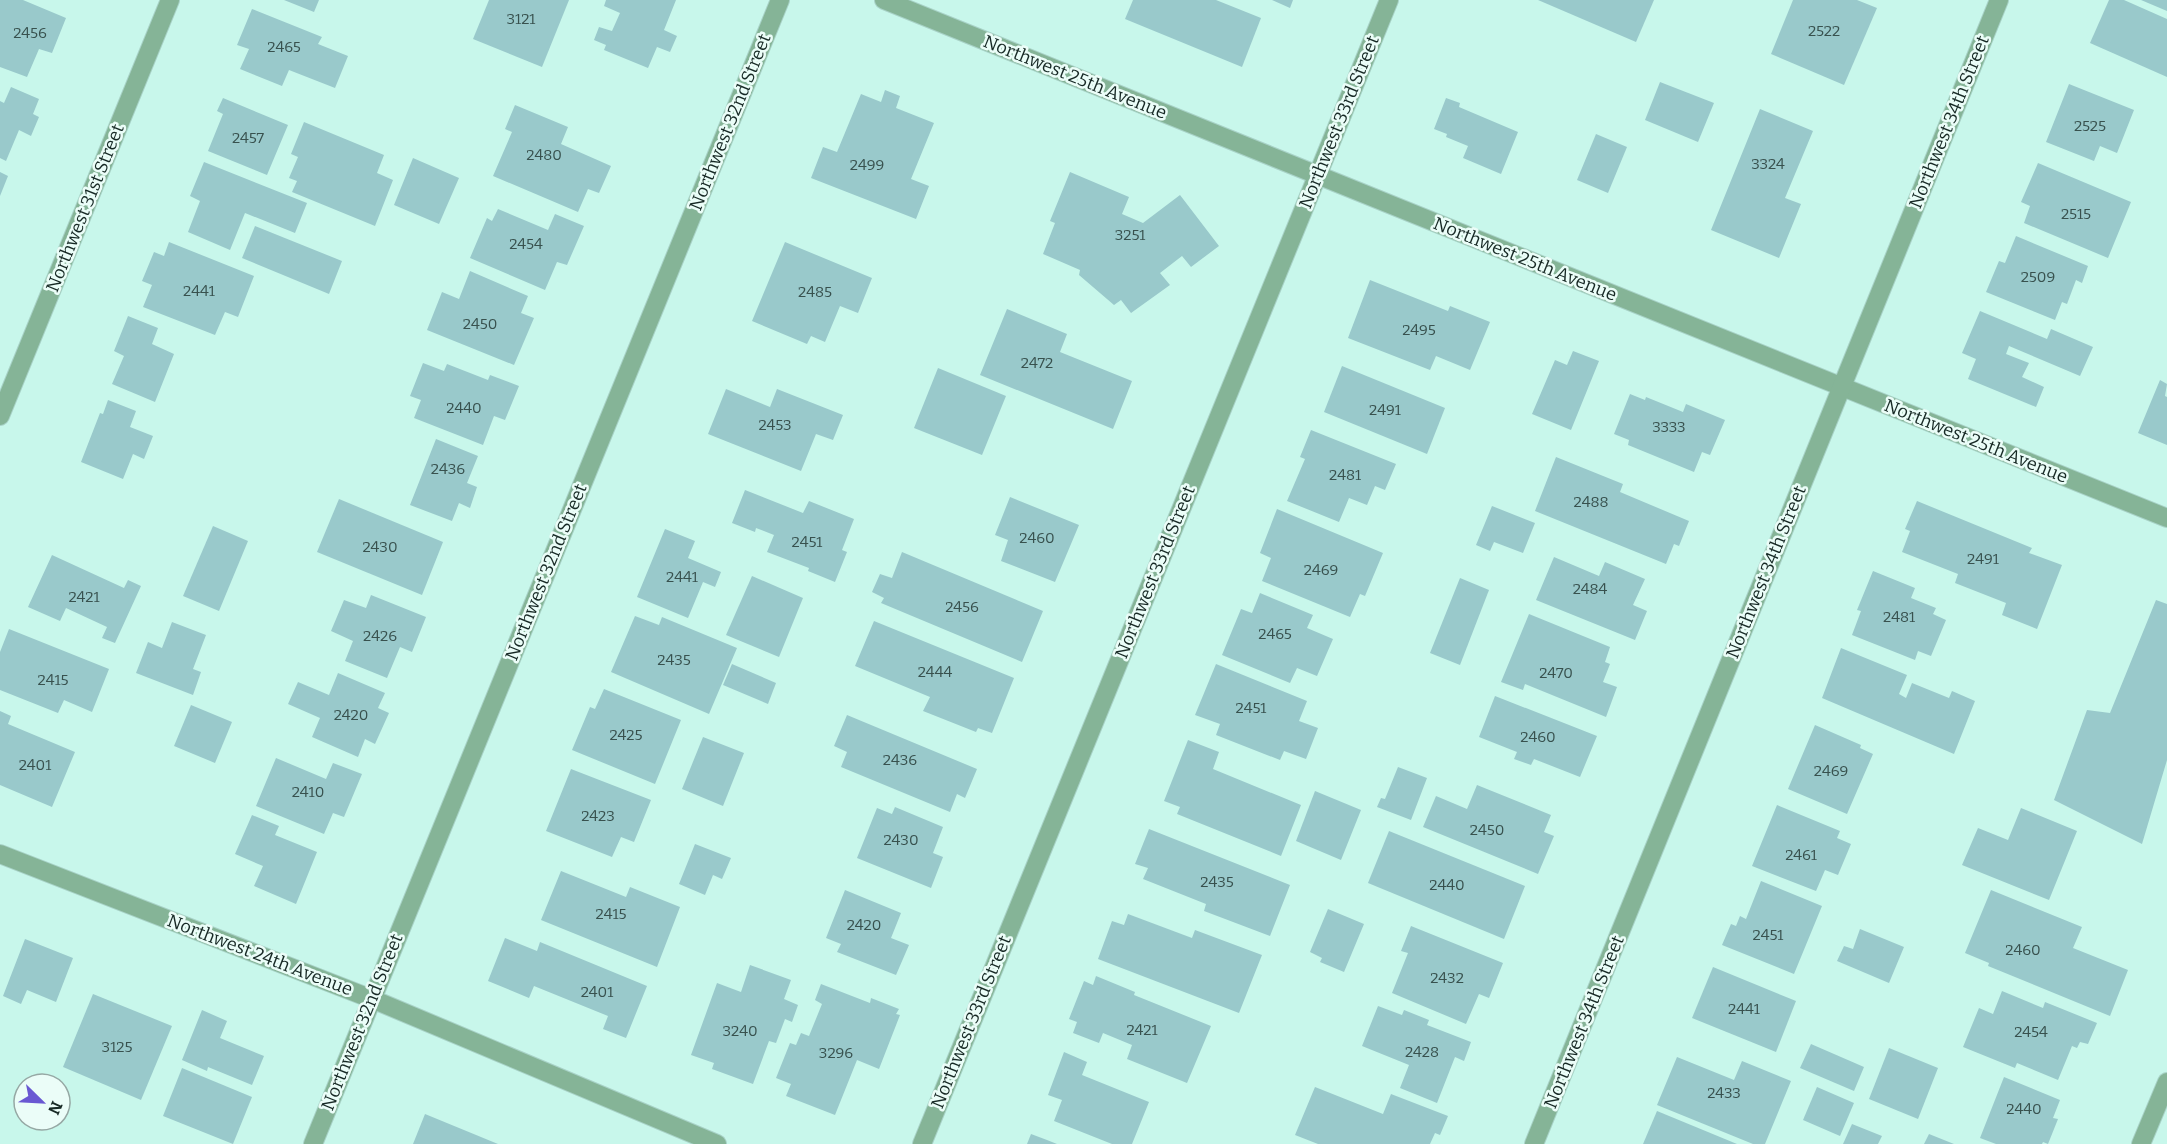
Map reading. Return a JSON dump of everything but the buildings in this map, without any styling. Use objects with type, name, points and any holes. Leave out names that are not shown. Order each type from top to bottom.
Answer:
[{"type":"street","name":"Northwest 31st Street","points":[[0,416],[170,0]]},
{"type":"street","name":"Northwest 32nd Street","points":[[312,1144],[780,0]]},
{"type":"street","name":"Northwest 25th Avenue","points":[[884,0],[2167,518]]},
{"type":"street","name":"Northwest 33rd Street","points":[[922,1144],[1389,0]]},
{"type":"street","name":"Northwest 34th Street","points":[[1534,1144],[1999,0]]},
{"type":"street","name":"Northwest 24th Avenue","points":[[0,854],[372,999],[717,1144]]},
{"type":"street","points":[[2141,1144],[2167,1082]]}]
